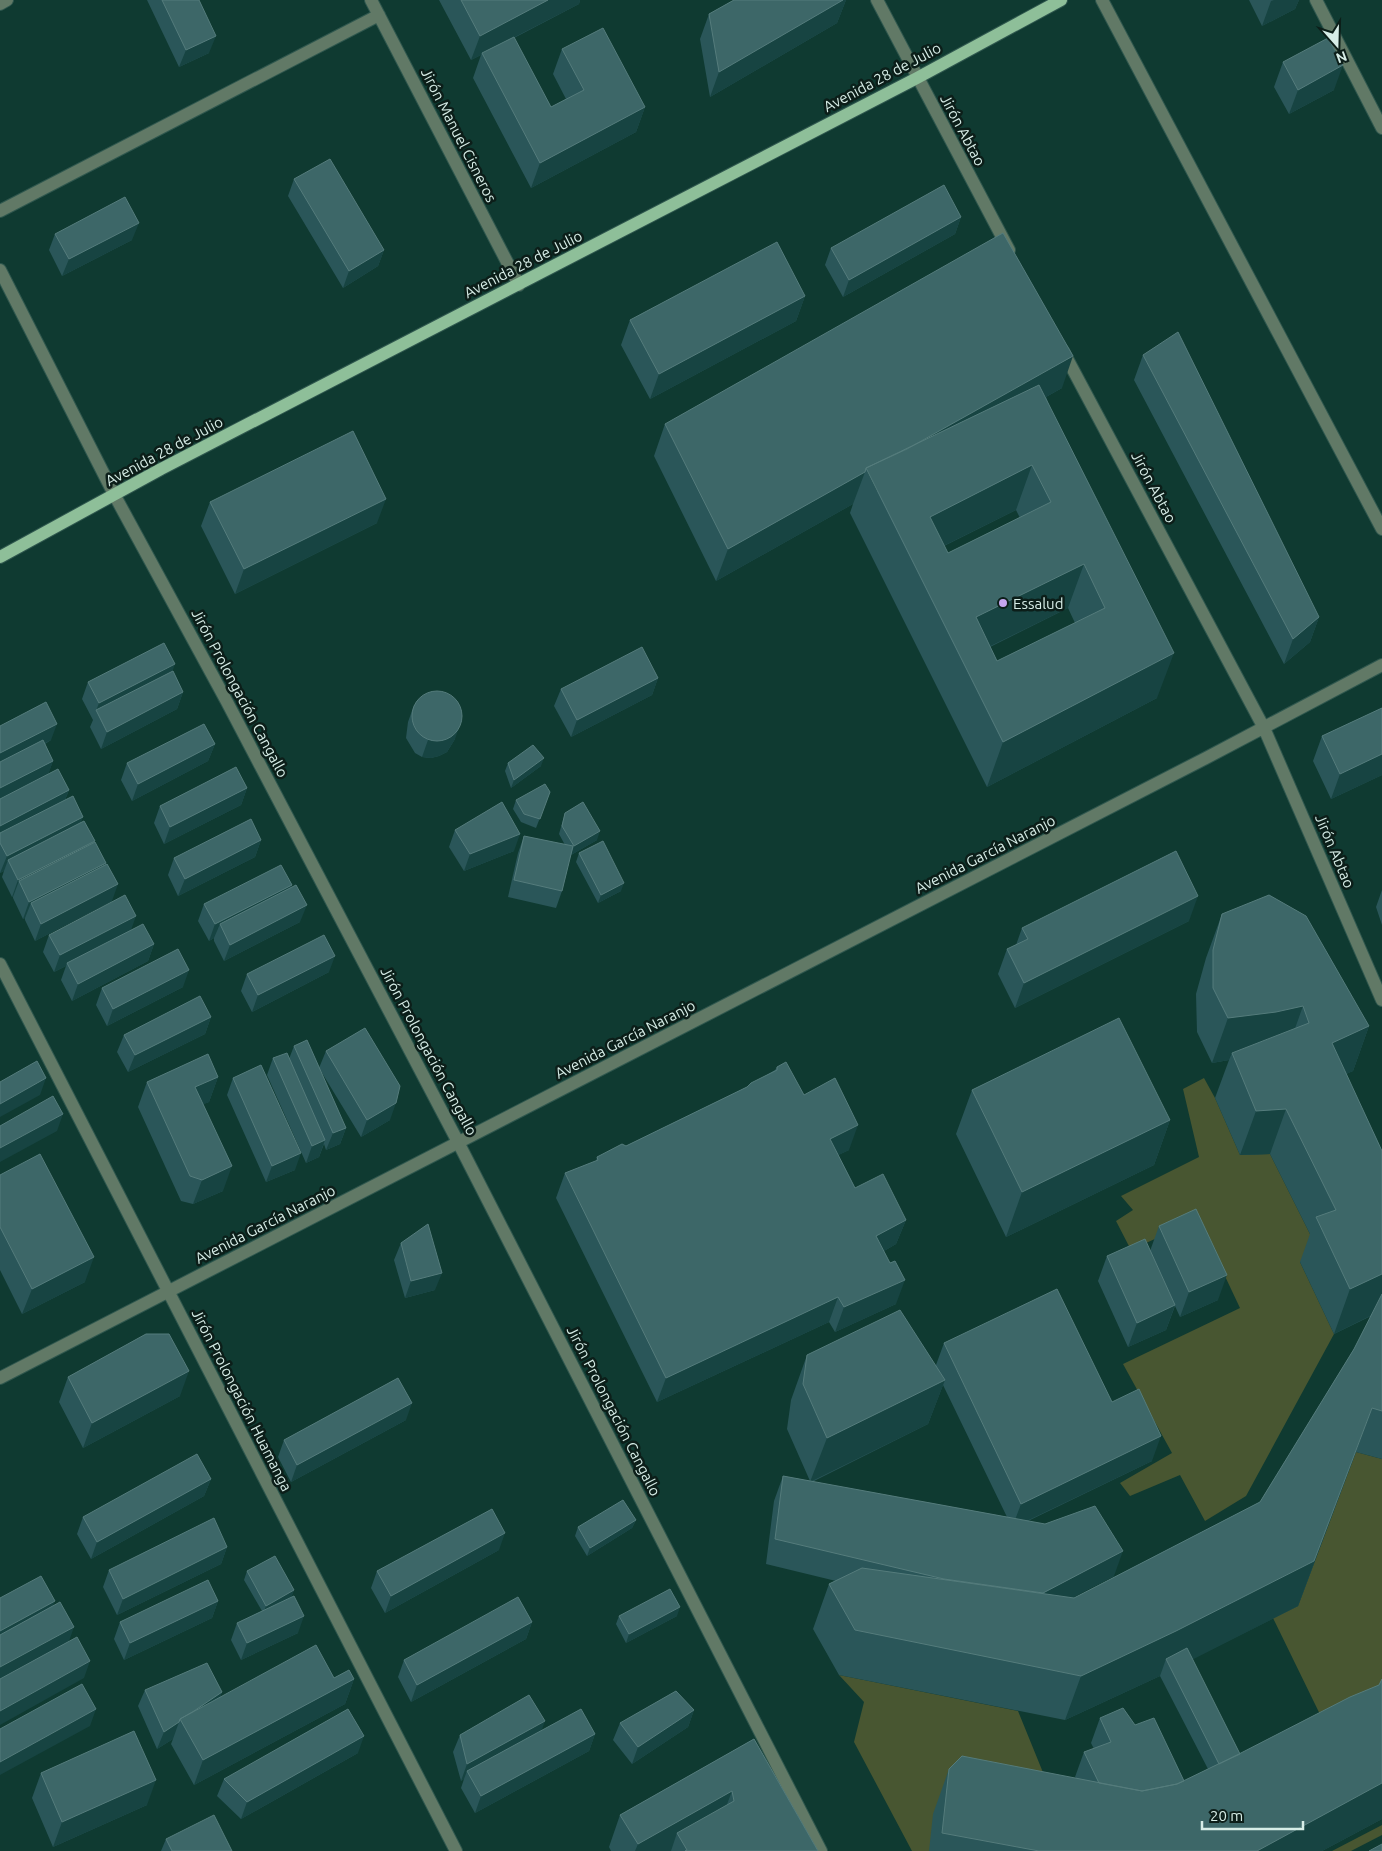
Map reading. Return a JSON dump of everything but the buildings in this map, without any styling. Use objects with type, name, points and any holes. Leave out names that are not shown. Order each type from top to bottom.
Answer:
[{"type":"main road","name":"Avenida 28 de Julio","points":[[0,557],[162,469],[917,78],[1061,0]]},
{"type":"street","points":[[0,4],[7,0]]},
{"type":"street","name":"Jirón Manuel Cisneros","points":[[371,0],[519,285]]},
{"type":"street","name":"Jirón Abtao","points":[[876,0],[1017,265]]},
{"type":"street","points":[[1102,0],[1382,529]]},
{"type":"street","points":[[1316,0],[1382,128]]},
{"type":"street","points":[[0,211],[379,15]]},
{"type":"street","name":"Jirón Prolongación Cangallo","points":[[0,270],[115,496],[232,711],[458,1142],[821,1851]]},
{"type":"street","name":"Jirón Abtao","points":[[1055,336],[1264,728],[1382,1000]]},
{"type":"street","name":"Avenida García Naranjo","points":[[0,1378],[1264,728],[1382,665]]},
{"type":"street","name":"Jirón Prolongación Huamanga","points":[[0,964],[456,1851]]},
{"type":"green space","points":[[1204,1078],[1240,1155],[1270,1154],[1320,1254],[1300,1262],[1334,1334],[1246,1496],[1205,1521],[1180,1475],[1130,1496],[1120,1483],[1172,1453],[1123,1364],[1240,1308],[1198,1219],[1131,1250],[1116,1221],[1133,1210],[1121,1196],[1199,1157],[1183,1089]]},
{"type":"green space","points":[[1356,1452],[1382,1459],[1382,1683],[1333,1741],[1273,1618],[1298,1606]]},
{"type":"green space","points":[[839,1675],[1018,1711],[1064,1824],[929,1851],[912,1851],[854,1742],[864,1702]]},
{"type":"green space","points":[[1382,1825],[1382,1835],[1351,1851],[1332,1851]]},
{"type":"place","name":"Essalud","points":[[1003,603]]}]
